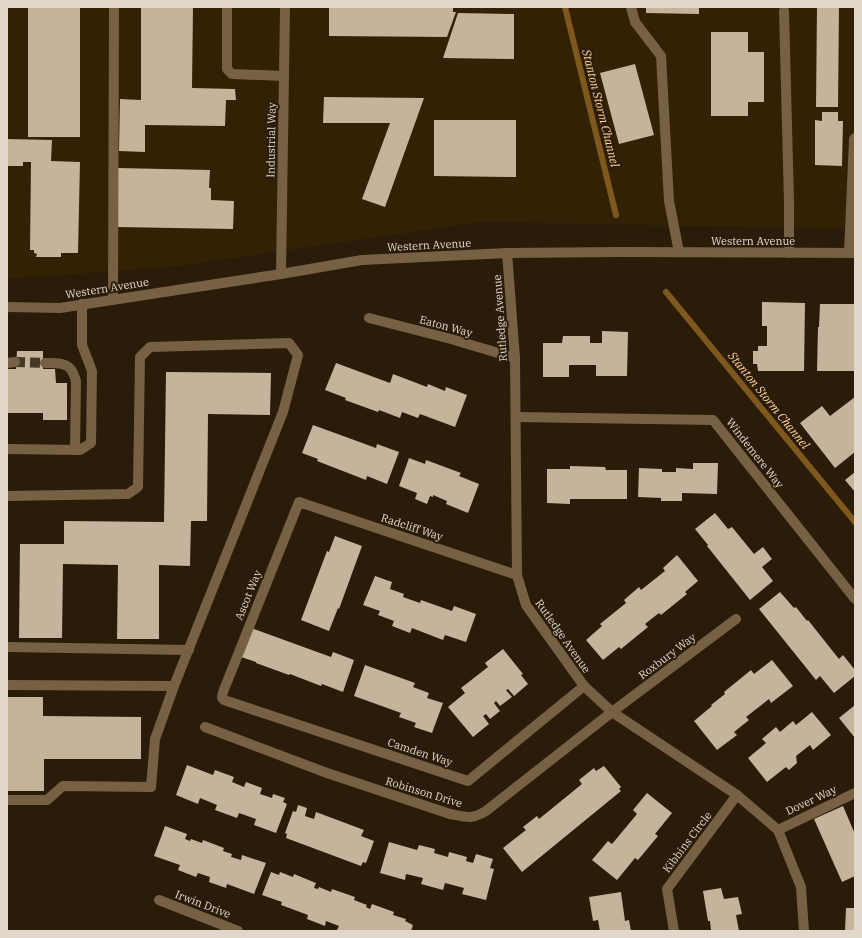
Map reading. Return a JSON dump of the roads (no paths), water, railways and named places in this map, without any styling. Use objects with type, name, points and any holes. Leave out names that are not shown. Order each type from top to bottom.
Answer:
[{"type":"street","points":[[113,300],[114,7]]},
{"type":"street","points":[[227,7],[227,69],[232,74],[284,76]]},
{"type":"street","name":"Industrial Way","points":[[281,274],[285,7]]},
{"type":"street","points":[[631,7],[635,22],[661,56],[669,201],[678,252]]},
{"type":"street","points":[[784,11],[789,253]]},
{"type":"street","points":[[852,253],[855,138]]},
{"type":"street","name":"Western Avenue","points":[[7,307],[60,308],[362,260],[507,253],[852,253]]},
{"type":"street","name":"Rutledge Avenue","points":[[507,253],[516,358],[518,575],[526,605],[584,686],[612,712],[737,795],[778,830],[801,887],[804,931]]},
{"type":"street","points":[[7,449],[80,450],[90,443],[92,371],[82,345],[82,304]]},
{"type":"street","name":"Eaton Way","points":[[369,318],[451,339],[516,358]]},
{"type":"street","points":[[7,496],[128,494],[138,487],[140,357],[150,347],[289,343],[298,355],[283,412],[174,686],[155,739],[151,787],[63,786],[47,800],[7,800]]},
{"type":"street","points":[[45,363],[66,365],[72,370],[76,381],[75,450]]},
{"type":"street","name":"Windemere Way","points":[[516,417],[713,420],[855,599]]},
{"type":"street","name":"Radcliff Way","points":[[299,502],[518,575]]},
{"type":"street","name":"Ascot Way","points":[[222,698],[223,692],[299,502]]},
{"type":"street","name":"Roxbury Way","points":[[612,712],[736,619]]},
{"type":"street","points":[[7,647],[189,650]]},
{"type":"street","points":[[7,685],[174,686]]},
{"type":"street","name":"Camden Way","points":[[222,698],[224,700],[468,781],[584,686]]},
{"type":"street","name":"Robinson Drive","points":[[205,727],[327,773],[450,814],[471,817],[486,811],[612,712]]},
{"type":"street","name":"Dover Way","points":[[778,830],[855,793]]},
{"type":"street","name":"Kibbins Circle","points":[[674,931],[667,889],[737,795]]},
{"type":"street","name":"Irwin Drive","points":[[159,900],[238,931]]},
{"type":"waterway","name":"Stanton Storm Channel","points":[[565,7],[616,215]]},
{"type":"waterway","name":"Stanton Storm Channel","points":[[666,292],[855,522]]},
{"type":"tunnel","points":[[15,362],[45,363]]}]
